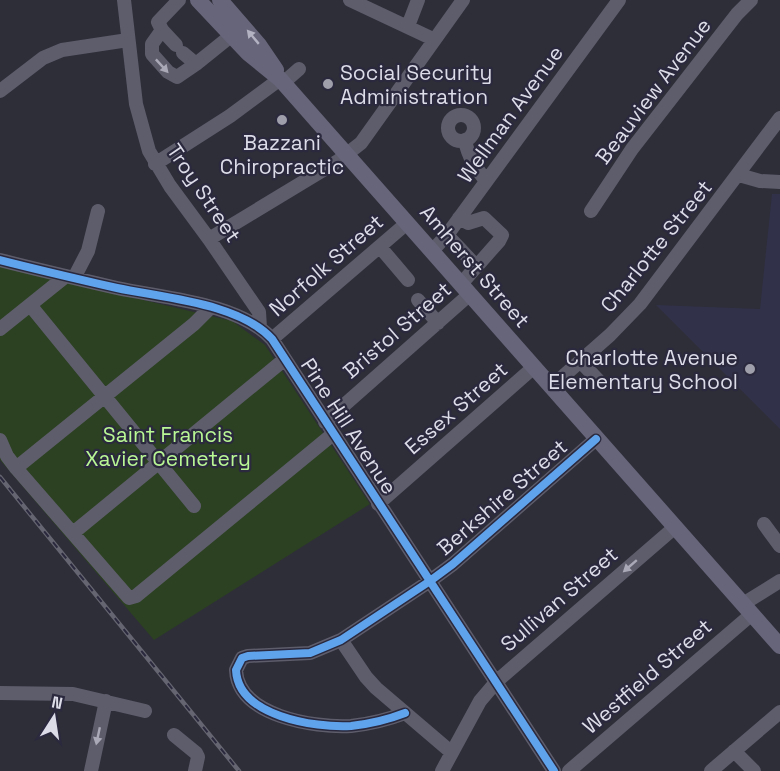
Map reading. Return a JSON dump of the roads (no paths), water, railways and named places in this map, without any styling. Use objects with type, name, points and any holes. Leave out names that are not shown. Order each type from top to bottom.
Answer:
[{"type":"main road","name":"Amherst Street","points":[[198,0],[255,59],[281,81],[780,646]]},
{"type":"main road","name":"Amherst Street","points":[[221,1],[264,51],[281,81]]},
{"type":"street","name":"Troy Street","points":[[124,0],[139,119],[155,164],[259,312],[260,328]]},
{"type":"street","points":[[179,0],[158,22],[162,30],[196,64]]},
{"type":"street","points":[[350,0],[433,39]]},
{"type":"street","points":[[408,26],[418,0]]},
{"type":"street","points":[[209,238],[347,155],[372,128],[433,39],[463,0]]},
{"type":"street","name":"Wellman Avenue","points":[[432,251],[459,219],[619,0]]},
{"type":"street","name":"Beauview Avenue","points":[[591,211],[632,149],[737,14],[752,0]]},
{"type":"street","points":[[162,30],[152,44],[152,54],[168,72],[177,77],[232,35]]},
{"type":"street","points":[[0,91],[43,58],[62,50],[128,40]]},
{"type":"street","points":[[155,164],[299,69]]},
{"type":"street","name":"Charlotte Street","points":[[551,387],[610,335],[640,304],[780,118]]},
{"type":"street","points":[[465,140],[474,166],[486,181]]},
{"type":"street","points":[[739,175],[760,181],[780,182]]},
{"type":"street","points":[[0,329],[70,277],[88,251],[98,211]]},
{"type":"street","name":"Bristol Street","points":[[326,422],[438,322],[465,289],[477,267],[500,242],[502,235],[484,218],[468,223],[459,219]]},
{"type":"street","name":"Norfolk Street","points":[[272,339],[407,223]]},
{"type":"street","points":[[447,235],[477,267]]},
{"type":"street","points":[[380,247],[408,280]]},
{"type":"street","name":"Pine Hill Avenue","points":[[0,260],[211,306],[231,313],[260,328],[272,339],[554,771]]},
{"type":"street","points":[[418,300],[438,322]]},
{"type":"street","points":[[30,305],[194,506]]},
{"type":"street","points":[[16,468],[194,324],[211,306]]},
{"type":"street","points":[[73,533],[285,359]]},
{"type":"street","points":[[580,362],[598,380]]},
{"type":"street","name":"Essex Street","points":[[378,504],[534,367]]},
{"type":"street","points":[[0,440],[7,456],[16,468],[129,598],[136,596],[333,434]]},
{"type":"street","name":"Berkshire Street","points":[[405,713],[386,720],[352,726],[315,724],[270,712],[252,701],[239,685],[236,670],[242,658],[248,656],[310,653],[341,640],[430,581],[468,551],[596,439]]},
{"type":"street","points":[[764,524],[780,546]]},
{"type":"street","name":"Sullivan Street","points":[[442,771],[480,701],[497,681],[674,528]]},
{"type":"street","name":"Westfield Street","points":[[569,771],[780,581]]},
{"type":"street","points":[[341,640],[366,677],[452,752]]},
{"type":"street","points":[[0,693],[66,693],[145,711]]},
{"type":"street","points":[[91,771],[106,701]]},
{"type":"street","points":[[711,771],[780,712]]},
{"type":"street","points":[[174,735],[196,753],[198,757],[195,771]]},
{"type":"street","points":[[734,751],[754,771]]},
{"type":"railway","points":[[0,477],[239,771]]},
{"type":"place","name":"Social Security Administration","points":[[328,84]]},
{"type":"place","name":"Bazzani Chiropractic","points":[[282,120]]},
{"type":"place","name":"Charlotte Avenue Elementary School","points":[[750,369]]},
{"type":"park label","name":"Saint Francis Xavier Cemetery","points":[[168,446]]}]
